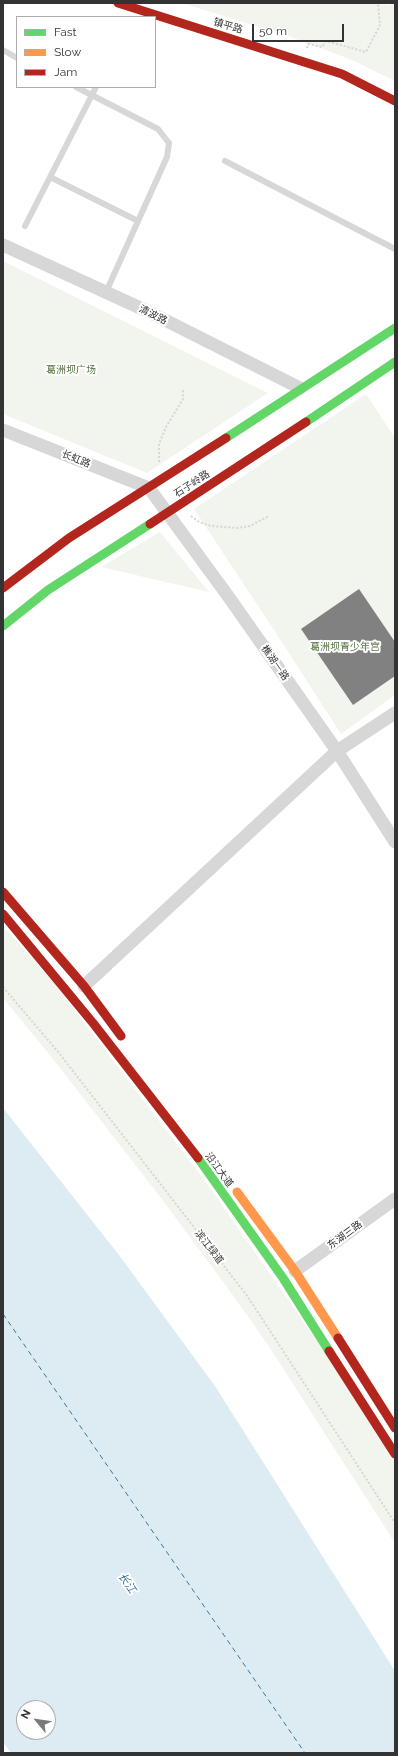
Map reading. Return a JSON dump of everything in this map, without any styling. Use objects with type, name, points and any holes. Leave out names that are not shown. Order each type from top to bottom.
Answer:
[{"type":"main road","name":"镇平路","points":[[118,3],[342,74],[395,101]]},
{"type":"main road","name":"石子岭路","points":[[3,588],[69,538],[149,488],[300,388],[395,328]]},
{"type":"main road","name":"石子岭路","points":[[3,626],[48,590],[395,362]]},
{"type":"main road","points":[[3,892],[84,986],[126,1044]]},
{"type":"main road","name":"沿江大道","points":[[3,914],[94,1023],[206,1171],[283,1278],[395,1454]]},
{"type":"main road","name":"沿江大道","points":[[231,1183],[296,1271],[395,1428]]},
{"type":"street","name":"清波路","points":[[3,245],[106,292],[300,388]]},
{"type":"street","name":"长虹路","points":[[3,430],[149,488]]},
{"type":"street","name":"樵湖一路","points":[[149,488],[228,596],[337,751],[395,842]]},
{"type":"street","points":[[84,986],[337,751],[395,713]]},
{"type":"street","name":"东湖三路","points":[[296,1271],[395,1198]]},
{"type":"lane","points":[[3,50],[16,57]]},
{"type":"lane","points":[[78,88],[158,129],[170,143],[167,157],[106,292]]},
{"type":"lane","points":[[25,226],[95,88]]},
{"type":"lane","points":[[225,161],[395,249]]},
{"type":"lane","points":[[50,177],[138,221]]},
{"type":"path","points":[[303,61],[308,44],[322,47],[326,41],[366,52],[380,25],[378,3]]},
{"type":"path","name":"滨江绿道","points":[[3,986],[59,1053],[248,1297],[395,1523]]},
{"type":"green space","points":[[182,3],[357,3],[389,5],[395,3],[395,81],[352,60],[291,37]]},
{"type":"green space","name":"葛洲坝广场","points":[[3,261],[268,393],[147,473],[3,414]]},
{"type":"green space","points":[[366,394],[395,438],[395,695],[341,734],[194,509]]},
{"type":"green space","points":[[160,532],[209,592],[101,567]]},
{"type":"green space","points":[[3,926],[54,983],[205,1181],[345,1381],[395,1462],[395,1543],[268,1345],[232,1294],[161,1198],[53,1059],[3,998]]},
{"type":"water","name":"长江","points":[[3,1108],[119,1255],[215,1386],[395,1671],[395,1753],[11,1753],[3,1742]]},
{"type":"building","name":"葛洲坝青少年宫","points":[[359,589],[395,642],[395,676],[353,705],[301,629]]},
{"type":"ferry route","points":[[3,1314],[305,1753]]},
{"type":"traffic: fast","points":[[226,438],[395,328]]},
{"type":"traffic: fast","points":[[306,422],[395,362]]},
{"type":"traffic: fast","points":[[3,626],[48,590],[150,524]]},
{"type":"traffic: fast","points":[[198,1158],[283,1278],[329,1351]]},
{"type":"traffic: slow","points":[[237,1192],[295,1271],[338,1338]]},
{"type":"traffic: jam","points":[[118,3],[342,74],[395,101]]},
{"type":"traffic: jam","points":[[150,524],[306,422]]},
{"type":"traffic: jam","points":[[3,588],[69,538],[226,438]]},
{"type":"traffic: jam","points":[[3,892],[84,986],[121,1036]]},
{"type":"traffic: jam","points":[[3,914],[93,1023],[198,1158]]},
{"type":"traffic: jam","points":[[338,1338],[395,1428]]},
{"type":"traffic: jam","points":[[329,1351],[395,1454]]}]
